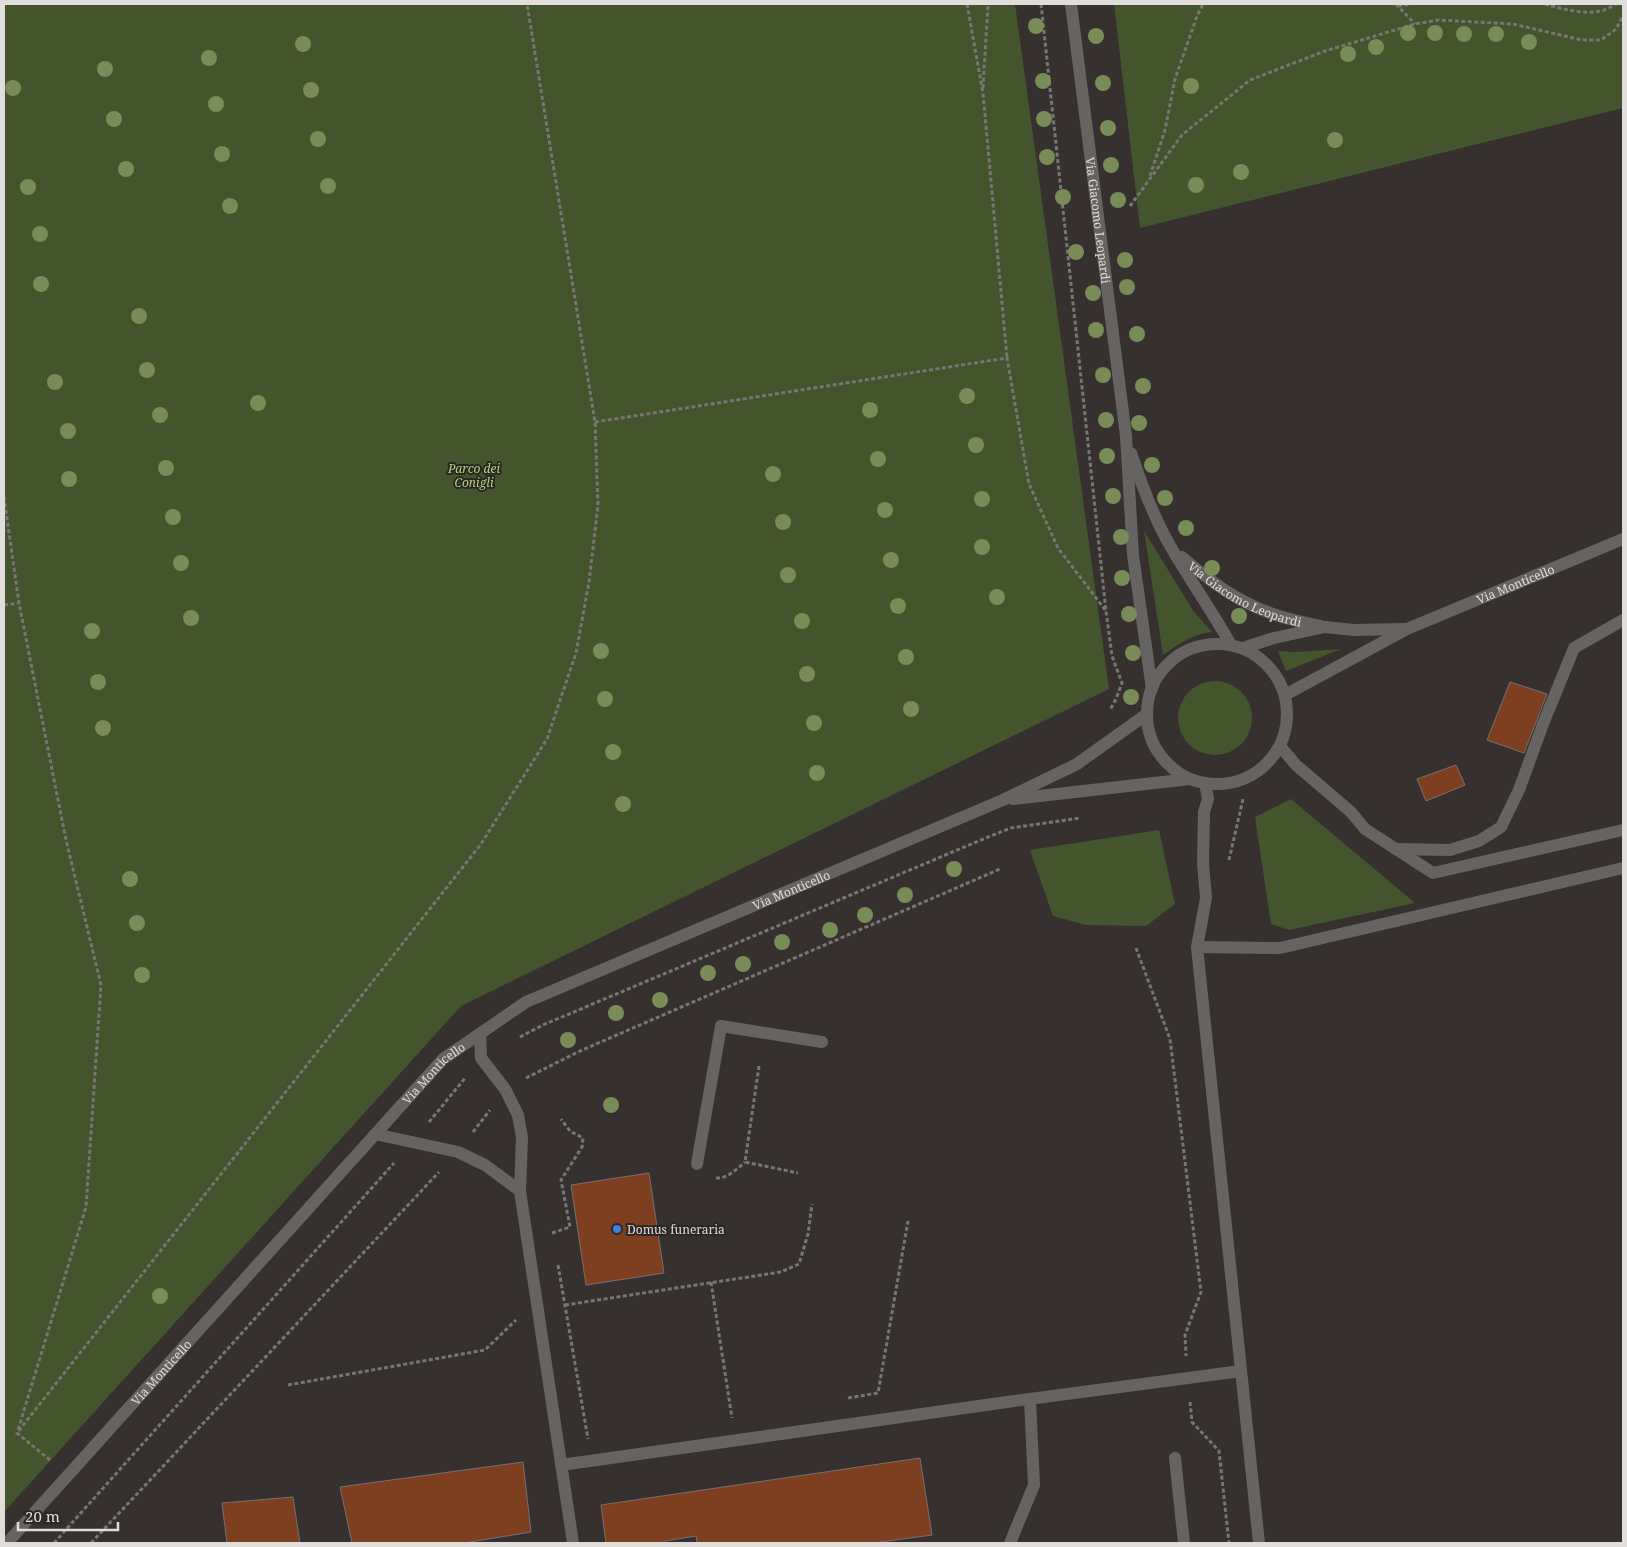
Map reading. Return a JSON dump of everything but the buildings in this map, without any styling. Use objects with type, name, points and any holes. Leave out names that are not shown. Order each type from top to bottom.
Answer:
[{"type":"street","name":"Via Giacomo Leopardi","points":[[1070,4],[1126,436],[1133,555],[1152,689]]},
{"type":"street","name":"Via Giacomo Leopardi","points":[[1126,436],[1148,504],[1171,548],[1221,626],[1237,646]]},
{"type":"street","name":"Via Monticello","points":[[1286,695],[1407,629],[1623,539]]},
{"type":"street","name":"Via Giacomo Leopardi","points":[[1171,548],[1209,581],[1235,598],[1274,615],[1326,627]]},
{"type":"street","points":[[1396,849],[1450,850],[1479,842],[1502,827],[1519,790],[1574,648],[1623,620]]},
{"type":"street","name":"Via Monticello","points":[[1237,646],[1326,627],[1354,630],[1407,629]]},
{"type":"street","points":[[1211,644],[1237,646],[1262,659],[1276,675],[1286,695],[1288,721],[1280,746],[1258,772],[1234,784],[1205,784],[1190,779],[1172,768],[1158,753],[1150,735],[1147,714],[1152,689],[1162,672],[1175,658],[1193,648],[1211,644]]},
{"type":"street","name":"Via Monticello","points":[[6,1543],[443,1059],[526,1002],[1003,800],[1077,764],[1147,714]]},
{"type":"street","points":[[1280,746],[1296,765],[1351,812],[1365,830],[1433,873],[1623,830]]},
{"type":"street","name":"Via Monticello","points":[[1003,800],[1190,779]]},
{"type":"street","points":[[1205,784],[1208,799],[1204,812],[1203,864],[1206,898],[1197,947],[1259,1543]]},
{"type":"street","points":[[1197,947],[1280,948],[1623,868]]},
{"type":"street","points":[[697,1164],[721,1026],[822,1042]]},
{"type":"street","points":[[480,1034],[481,1058],[505,1089],[518,1114],[522,1137],[520,1191],[573,1543]]},
{"type":"street","points":[[375,1134],[458,1152],[485,1165],[520,1191]]},
{"type":"street","points":[[561,1465],[1241,1371]]},
{"type":"street","points":[[1010,1543],[1034,1485],[1030,1399]]},
{"type":"street","points":[[1175,1458],[1184,1543]]},
{"type":"path","points":[[17,1432],[481,844],[547,740],[576,652],[589,582],[598,505],[595,422],[527,4]]},
{"type":"path","points":[[966,4],[983,93],[1007,358],[1029,484],[1058,548],[1106,611]]},
{"type":"path","points":[[983,93],[988,4]]},
{"type":"path","points":[[1041,4],[1106,611],[1112,656],[1122,683],[1116,699],[1106,714]]},
{"type":"path","points":[[1148,181],[1165,130],[1175,79],[1203,4]]},
{"type":"path","points":[[1397,5],[1412,4]]},
{"type":"path","points":[[1545,4],[1569,10],[1590,11],[1608,9],[1615,4]]},
{"type":"path","points":[[1397,5],[1415,24]]},
{"type":"path","points":[[1130,206],[1182,135],[1250,80],[1325,51],[1415,24],[1438,20],[1513,24],[1582,40],[1600,40],[1616,30],[1623,16]]},
{"type":"path","points":[[595,422],[1007,358]]},
{"type":"path","points":[[4,497],[19,603],[66,840],[101,984],[86,1207],[17,1432]]},
{"type":"path","points":[[4,605],[19,603]]},
{"type":"path","points":[[1203,864],[1229,860],[1242,799]]},
{"type":"path","points":[[54,1543],[412,1142],[481,1058],[543,1025],[988,836],[1011,828],[1087,817]]},
{"type":"path","points":[[1136,948],[1170,1039],[1201,1292],[1185,1335],[1192,1422],[1219,1451],[1229,1543]]},
{"type":"path","points":[[714,1178],[721,1179],[744,1162],[759,1066]]},
{"type":"path","points":[[552,1233],[570,1227],[561,1180],[582,1147],[583,1138],[570,1131],[561,1119]]},
{"type":"path","points":[[744,1162],[798,1173]]},
{"type":"path","points":[[565,1305],[781,1272],[799,1264],[808,1234],[812,1204]]},
{"type":"path","points":[[839,1400],[878,1393],[908,1220]]},
{"type":"path","points":[[550,1225],[553,1242]]},
{"type":"path","points":[[557,1260],[588,1444]]},
{"type":"path","points":[[711,1282],[732,1419]]},
{"type":"path","points":[[288,1385],[485,1350],[536,1300]]},
{"type":"path","points":[[722,1420],[742,1417]]},
{"type":"path","points":[[17,1432],[68,1475]]},
{"type":"green space","name":"Parco dei Conigli","points":[[4,4],[1015,4],[1109,689],[461,1006],[4,1512]]},
{"type":"green space","points":[[1114,4],[1623,4],[1623,108],[1140,228]]},
{"type":"green space","points":[[1144,531],[1194,612],[1212,632],[1192,637],[1163,655]]},
{"type":"green space","points":[[1341,649],[1286,671],[1278,651],[1295,652]]},
{"type":"green space","points":[[1215,681],[1229,684],[1241,692],[1249,704],[1252,718],[1249,732],[1241,744],[1229,752],[1215,755],[1201,752],[1189,744],[1181,732],[1178,718],[1181,704],[1189,692],[1201,684]]},
{"type":"green space","points":[[1291,799],[1415,903],[1289,930],[1271,924],[1255,817]]},
{"type":"green space","points":[[1159,830],[1175,904],[1146,926],[1086,925],[1053,916],[1030,850]]},
{"type":"place","name":"Domus funeraria","points":[[617,1229]]}]
